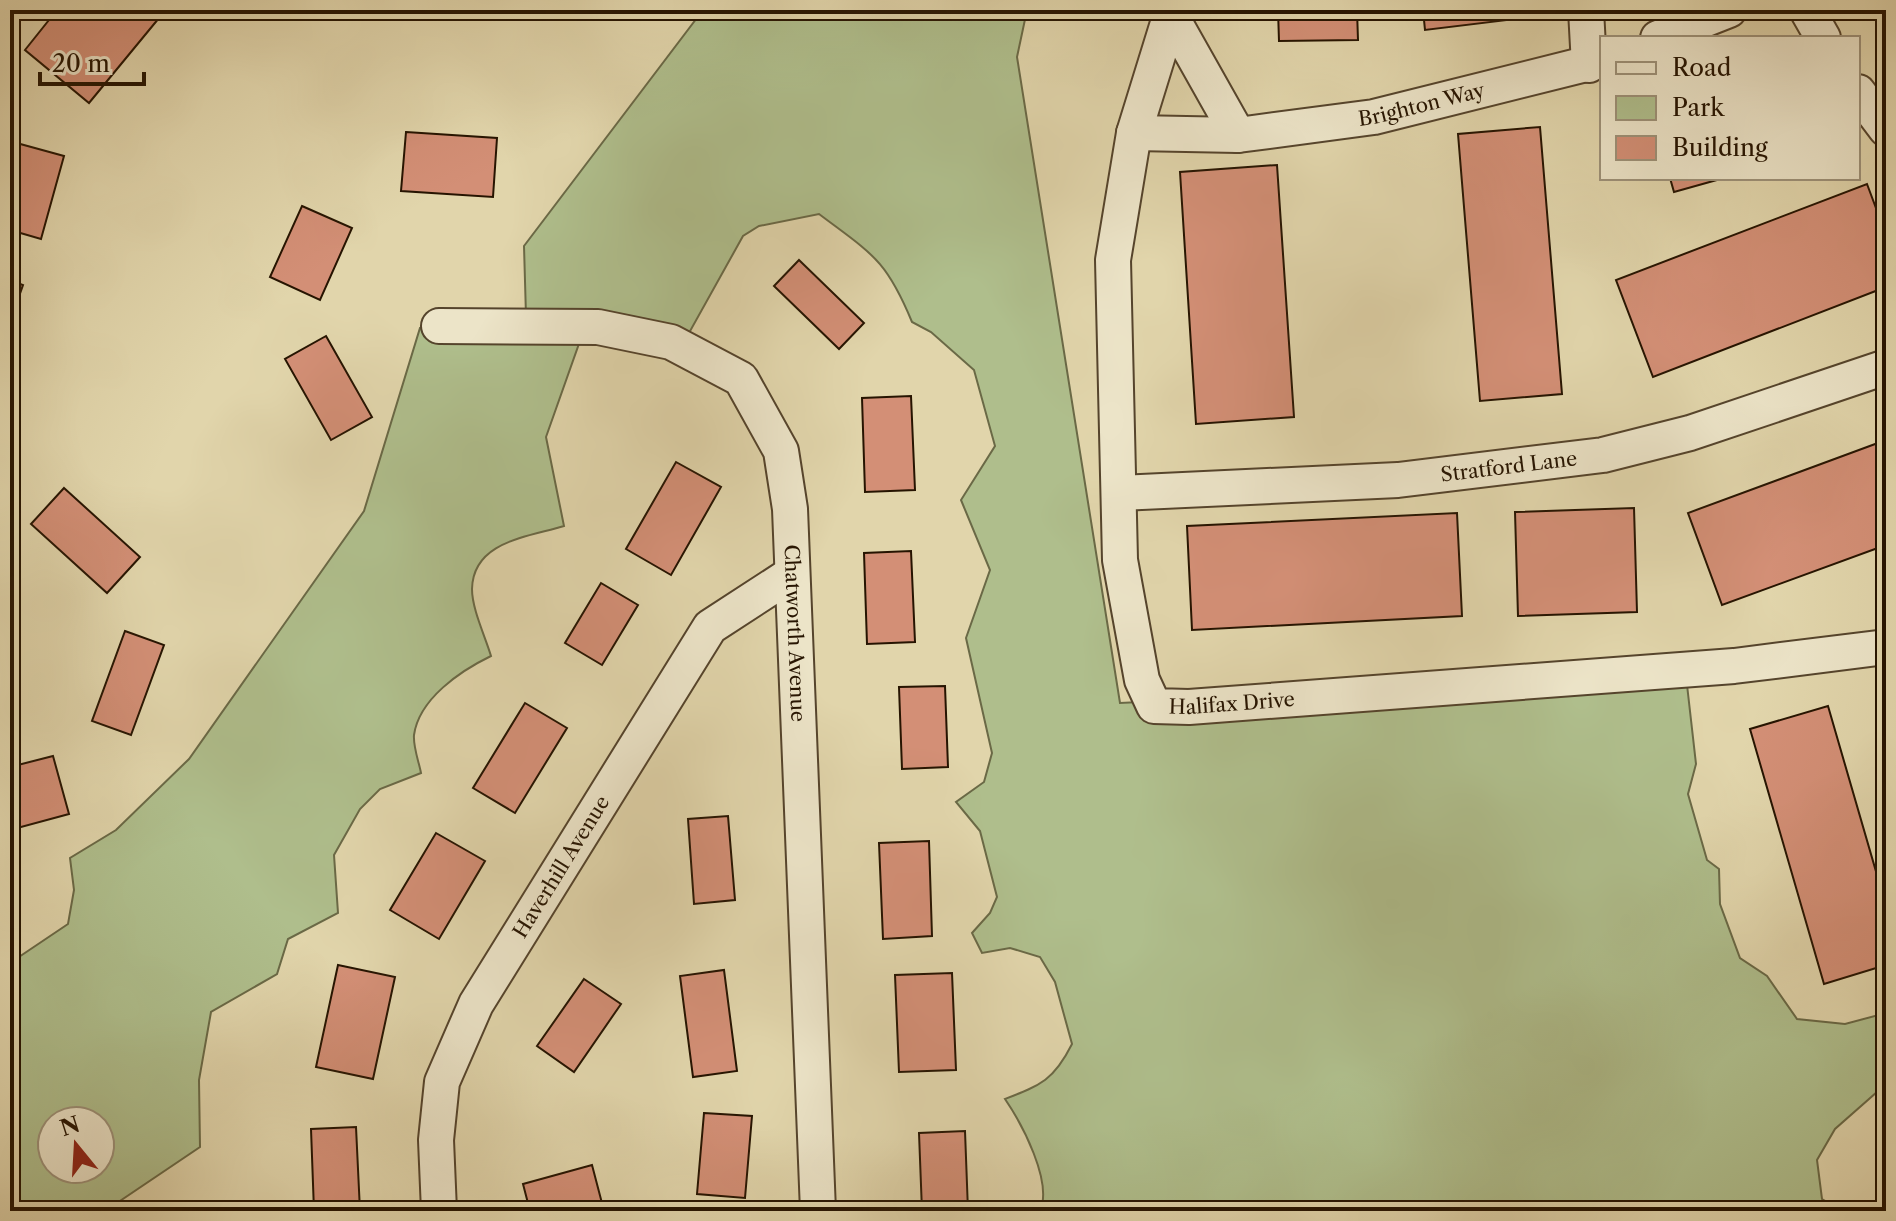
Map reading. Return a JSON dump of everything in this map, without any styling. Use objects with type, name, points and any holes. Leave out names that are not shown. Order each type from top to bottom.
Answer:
[{"type":"street","points":[[1586,10],[1596,62]]},
{"type":"street","points":[[1663,36],[1729,10]]},
{"type":"street","points":[[1807,10],[1822,36]]},
{"type":"street","points":[[1134,133],[1171,13]]},
{"type":"street","points":[[1171,13],[1238,135]]},
{"type":"street","name":"Brighton Way","points":[[1134,133],[1238,135],[1374,117],[1596,62]]},
{"type":"street","points":[[1860,95],[1886,129]]},
{"type":"street","name":"Halifax Drive","points":[[1134,133],[1113,260],[1120,560],[1142,680],[1154,706],[1205,706],[1734,666],[1886,647]]},
{"type":"street","name":"Chatworth Avenue","points":[[439,326],[598,327],[671,342],[741,379],[781,451],[790,509],[790,575],[818,1211]]},
{"type":"street","name":"Stratford Lane","points":[[1120,493],[1398,480],[1603,455],[1690,433],[1886,367]]},
{"type":"street","name":"Haverhill Avenue","points":[[439,1211],[436,1140],[442,1082],[476,1004],[710,627],[790,575]]},
{"type":"green space","points":[[703,10],[1027,10],[1017,57],[1120,703],[1686,676],[1696,764],[1688,794],[1707,860],[1719,869],[1720,904],[1740,958],[1767,976],[1797,1019],[1845,1024],[1886,1013],[1886,1084],[1835,1129],[1817,1160],[1822,1199],[1842,1211],[1040,1211],[1043,1199],[1039,1169],[1027,1138],[1005,1099],[1045,1080],[1059,1066],[1072,1044],[1055,982],[1040,957],[1010,948],[982,953],[972,933],[990,913],[997,897],[980,831],[956,802],[984,782],[992,753],[966,638],[990,570],[961,500],[995,446],[974,370],[931,332],[912,322],[894,284],[876,259],[819,214],[759,226],[743,236],[684,342],[586,324],[546,437],[564,526],[519,538],[492,551],[482,560],[472,589],[476,614],[491,656],[454,678],[424,710],[414,735],[421,773],[380,789],[360,809],[334,855],[338,913],[288,939],[277,974],[211,1012],[199,1080],[200,1147],[105,1211],[10,1211],[10,963],[68,924],[74,890],[70,858],[116,830],[189,759],[364,511],[420,328],[526,316],[524,246]]},
{"type":"building","points":[[57,10],[150,10],[159,18],[89,103],[25,50]]},
{"type":"building","points":[[164,10],[242,10],[164,12]]},
{"type":"building","points":[[1278,10],[1357,10],[1358,40],[1279,41]]},
{"type":"building","points":[[1423,10],[1523,10],[1524,18],[1425,30]]},
{"type":"building","points":[[1540,127],[1562,394],[1480,401],[1458,134]]},
{"type":"building","points":[[406,132],[497,138],[493,197],[401,191]]},
{"type":"building","points":[[13,142],[64,156],[41,239],[10,230]]},
{"type":"building","points":[[1277,165],[1294,417],[1196,424],[1180,172]]},
{"type":"building","points":[[1671,180],[1717,180],[1674,192]]},
{"type":"building","points":[[1867,184],[1886,235],[1886,287],[1653,377],[1616,280]]},
{"type":"building","points":[[302,206],[352,228],[320,300],[270,277]]},
{"type":"building","points":[[799,260],[864,323],[839,349],[774,286]]},
{"type":"building","points":[[10,280],[23,285],[10,322]]},
{"type":"building","points":[[326,336],[372,417],[331,440],[285,359]]},
{"type":"building","points":[[911,396],[915,490],[865,492],[862,398]]},
{"type":"building","points":[[1886,440],[1886,545],[1722,605],[1688,513]]},
{"type":"building","points":[[676,462],[721,487],[671,575],[626,549]]},
{"type":"building","points":[[64,488],[140,557],[107,593],[31,524]]},
{"type":"building","points":[[1634,508],[1637,612],[1518,616],[1515,512]]},
{"type":"building","points":[[1457,513],[1462,616],[1192,630],[1187,526]]},
{"type":"building","points":[[911,551],[915,642],[867,644],[864,553]]},
{"type":"building","points":[[601,583],[638,605],[602,665],[565,643]]},
{"type":"building","points":[[125,631],[164,645],[131,735],[92,721]]},
{"type":"building","points":[[945,686],[948,767],[902,769],[899,687]]},
{"type":"building","points":[[525,703],[567,728],[515,813],[473,788]]},
{"type":"building","points":[[1828,706],[1886,906],[1886,965],[1824,984],[1750,729]]},
{"type":"building","points":[[53,756],[69,814],[10,830],[10,767]]},
{"type":"building","points":[[728,816],[735,900],[694,904],[688,819]]},
{"type":"building","points":[[436,833],[485,861],[439,939],[390,910]]},
{"type":"building","points":[[929,841],[932,936],[883,939],[879,843]]},
{"type":"building","points":[[338,965],[395,977],[373,1079],[316,1067]]},
{"type":"building","points":[[724,970],[737,1071],[693,1077],[680,976]]},
{"type":"building","points":[[952,973],[956,1070],[899,1072],[895,975]]},
{"type":"building","points":[[584,979],[621,1004],[574,1072],[537,1046]]},
{"type":"building","points":[[704,1113],[752,1116],[745,1198],[697,1194]]},
{"type":"building","points":[[356,1127],[360,1211],[314,1211],[311,1129]]},
{"type":"building","points":[[965,1131],[968,1211],[922,1211],[919,1133]]},
{"type":"building","points":[[592,1165],[603,1207],[588,1211],[530,1211],[523,1184]]}]
